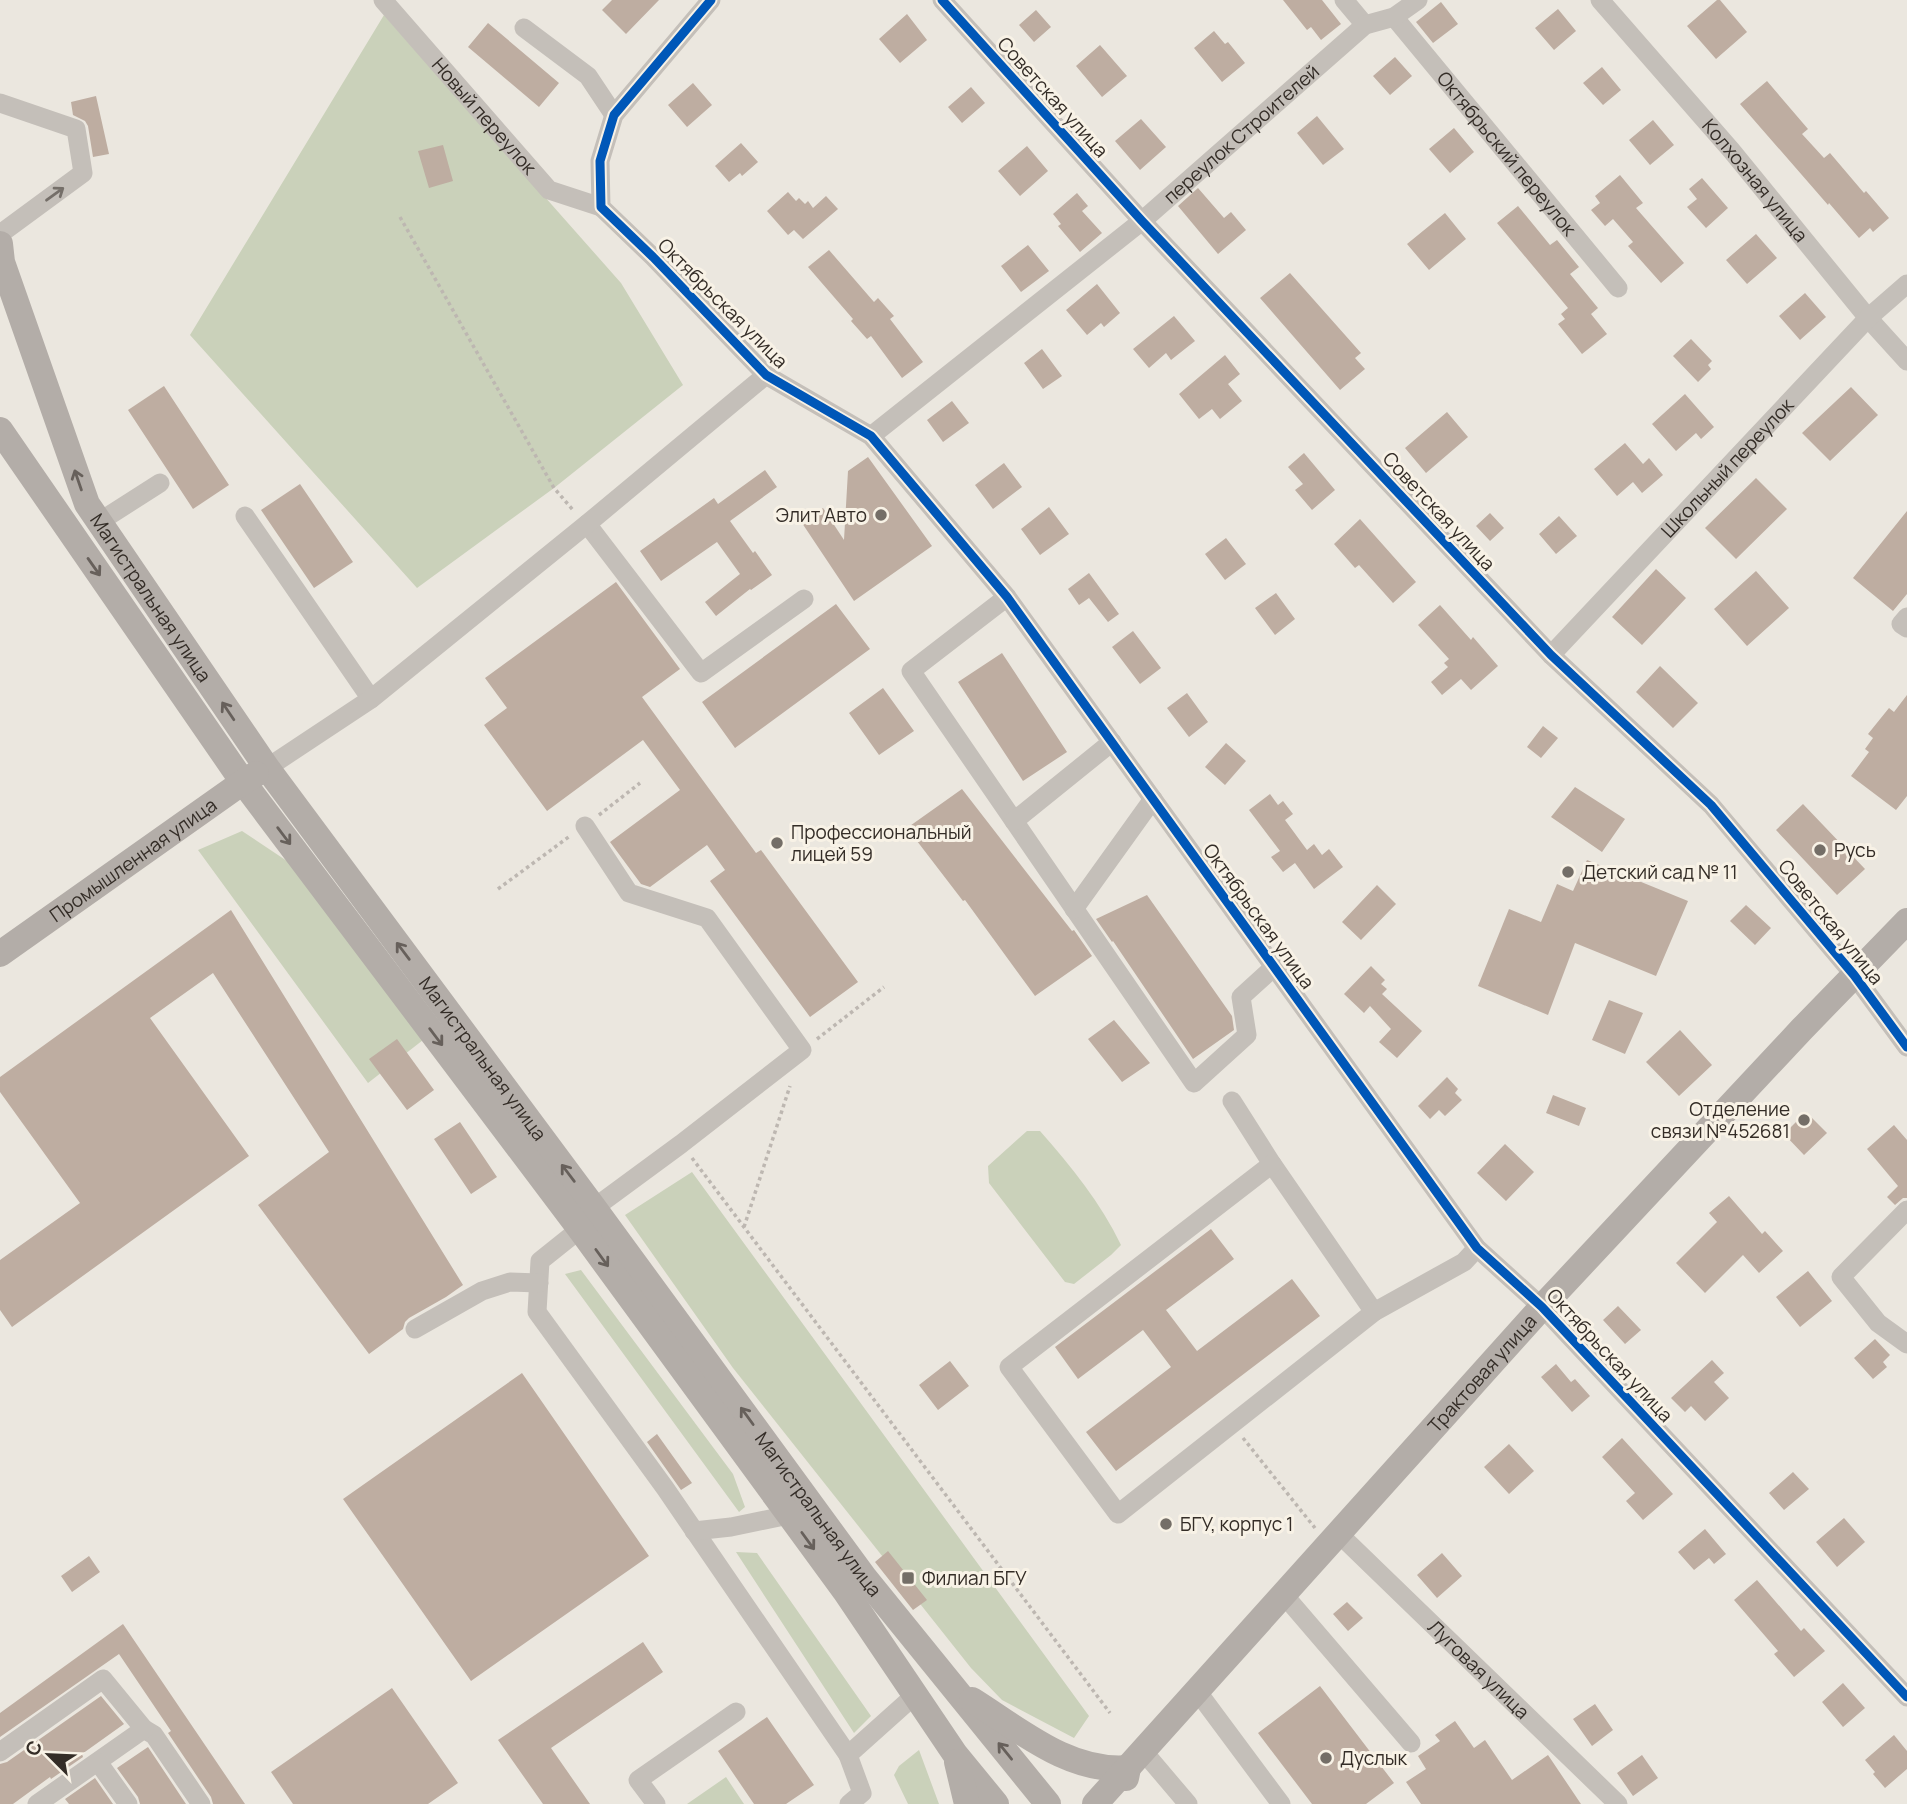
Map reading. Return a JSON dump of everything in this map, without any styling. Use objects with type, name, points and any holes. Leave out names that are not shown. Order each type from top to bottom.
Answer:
[{"type":"main road","name":"Магистральная улица","points":[[1,257],[87,504],[267,768],[587,1218],[955,1754],[996,1804]]},
{"type":"main road","name":"Магистральная улица","points":[[0,430],[243,782],[587,1218],[864,1577],[1048,1804]]},
{"type":"main road","name":"Промышленная улица","points":[[0,954],[243,782],[267,768]]},
{"type":"main road","name":"Трактовая улица","points":[[1095,1804],[1542,1307],[1907,920]]},
{"type":"main road","points":[[953,1688],[1050,1750],[1080,1763],[1110,1769],[1136,1759]]},
{"type":"main road","points":[[955,1754],[967,1804]]},
{"type":"main road","points":[[1120,1804],[1136,1759]]},
{"type":"street","name":"Новый переулок","points":[[383,0],[550,190],[601,207]]},
{"type":"street","points":[[601,207],[600,161],[614,115],[711,0]]},
{"type":"street","name":"Советская улица","points":[[942,0],[1142,221],[1551,656],[1711,805],[1854,975],[1907,1047]]},
{"type":"street","points":[[1344,0],[1365,24]]},
{"type":"street","name":"переулок Строителей","points":[[871,436],[1142,221],[1365,24],[1394,17],[1418,0]]},
{"type":"street","name":"Колхозная улица","points":[[1600,0],[1731,150],[1868,318],[1907,361]]},
{"type":"street","name":"Октябрьский переулок","points":[[1394,17],[1618,288]]},
{"type":"street","points":[[524,28],[588,76],[614,115]]},
{"type":"street","points":[[0,103],[76,129],[83,173],[0,234]]},
{"type":"street","name":"Октябрьская улица","points":[[601,207],[653,257],[765,375],[871,436],[1007,597],[1477,1248],[1542,1307],[1907,1697]]},
{"type":"street","name":"Школьный переулок","points":[[1551,656],[1868,318],[1907,284]]},
{"type":"street","points":[[267,768],[371,699],[765,375]]},
{"type":"street","points":[[99,522],[160,483]]},
{"type":"street","points":[[245,516],[371,699]]},
{"type":"street","points":[[587,524],[701,673],[804,599]]},
{"type":"street","points":[[1007,597],[911,671],[1194,1083],[1247,1035],[1241,997],[1274,967]]},
{"type":"street","points":[[1907,617],[1901,624],[1907,628]]},
{"type":"street","points":[[1014,821],[1112,742]]},
{"type":"street","points":[[1074,909],[1153,799]]},
{"type":"street","points":[[585,826],[629,893],[707,918],[802,1050],[587,1218],[540,1261],[537,1312],[694,1531],[848,1755],[862,1793],[849,1804]]},
{"type":"street","points":[[1232,1101],[1272,1164],[1374,1311]]},
{"type":"street","points":[[1272,1164],[1009,1367],[1118,1514],[1374,1311],[1464,1262],[1477,1248]]},
{"type":"street","points":[[1907,1210],[1841,1277],[1878,1323],[1907,1344]]},
{"type":"street","points":[[415,1329],[482,1291],[510,1282],[539,1283]]},
{"type":"street","points":[[694,1531],[731,1527],[789,1515]]},
{"type":"street","name":"Луговая улица","points":[[1334,1539],[1618,1804]]},
{"type":"street","points":[[1284,1595],[1410,1743]]},
{"type":"street","points":[[0,1752],[103,1679],[144,1729],[154,1735],[201,1804]]},
{"type":"street","points":[[1198,1691],[1281,1804]]},
{"type":"street","points":[[848,1755],[915,1695]]},
{"type":"street","points":[[656,1804],[638,1780],[736,1712]]},
{"type":"street","points":[[49,1801],[144,1729]]},
{"type":"street","points":[[1136,1759],[1188,1804]]},
{"type":"street","points":[[98,1762],[128,1804]]},
{"type":"path","points":[[400,217],[554,488],[587,524]]},
{"type":"path","points":[[744,1227],[802,1050],[884,988]]},
{"type":"path","points":[[681,1144],[1110,1713]]},
{"type":"path","points":[[1233,1424],[1293,1502],[1334,1539]]},
{"type":"green space","points":[[384,15],[621,283],[683,385],[554,488],[417,588],[190,335]]},
{"type":"green space","points":[[242,831],[293,865],[423,1040],[368,1083],[198,850]]},
{"type":"green space","points":[[1027,1131],[1040,1131],[1063,1158],[1095,1200],[1121,1245],[1074,1284],[1065,1282],[989,1183],[988,1166]]},
{"type":"green space","points":[[692,1172],[1089,1716],[1074,1738],[1002,1700],[971,1668],[733,1368],[625,1215]]},
{"type":"green space","points":[[581,1270],[733,1474],[745,1507],[739,1512],[565,1274]]},
{"type":"green space","points":[[736,1552],[757,1553],[871,1716],[854,1733]]},
{"type":"green space","points":[[919,1750],[939,1804],[908,1804],[894,1775],[899,1766]]},
{"type":"green space","points":[[726,1777],[744,1804],[687,1804]]},
{"type":"building","points":[[612,0],[659,0],[626,34],[602,10]]},
{"type":"building","points":[[1283,0],[1322,0],[1341,24],[1321,40],[1311,27],[1307,30]]},
{"type":"building","points":[[1720,0],[1747,32],[1716,59],[1687,26]]},
{"type":"building","points":[[1441,2],[1458,24],[1433,43],[1416,22]]},
{"type":"building","points":[[1558,9],[1576,31],[1554,50],[1535,28]]},
{"type":"building","points":[[1036,10],[1051,27],[1034,42],[1019,25]]},
{"type":"building","points":[[907,14],[927,40],[900,63],[879,39]]},
{"type":"building","points":[[488,23],[559,83],[539,107],[468,47]]},
{"type":"building","points":[[1214,31],[1225,44],[1228,42],[1245,63],[1222,82],[1194,48]]},
{"type":"building","points":[[1100,45],[1127,76],[1102,97],[1076,66]]},
{"type":"building","points":[[1395,57],[1412,76],[1390,95],[1373,76]]},
{"type":"building","points":[[1602,67],[1621,90],[1603,105],[1583,83]]},
{"type":"building","points":[[1767,81],[1808,129],[1802,134],[1824,158],[1830,153],[1889,218],[1873,232],[1870,228],[1859,238],[1740,104]]},
{"type":"building","points":[[693,83],[712,105],[687,127],[668,105]]},
{"type":"building","points":[[971,87],[985,103],[962,123],[948,107]]},
{"type":"building","points":[[96,96],[109,154],[93,157],[88,126],[85,121],[73,115],[71,102]]},
{"type":"building","points":[[1317,116],[1344,149],[1323,165],[1297,133]]},
{"type":"building","points":[[1141,119],[1166,147],[1140,170],[1115,141]]},
{"type":"building","points":[[1653,120],[1674,145],[1650,165],[1629,140]]},
{"type":"building","points":[[1454,128],[1474,152],[1450,173],[1429,149]]},
{"type":"building","points":[[741,143],[758,162],[742,176],[740,173],[729,182],[715,166]]},
{"type":"building","points":[[443,145],[453,181],[429,188],[418,151]]},
{"type":"building","points":[[1027,146],[1048,171],[1020,196],[998,171]]},
{"type":"building","points":[[1620,175],[1643,203],[1636,208],[1684,263],[1661,283],[1628,246],[1633,242],[1613,219],[1605,226],[1591,210],[1600,203],[1595,196]]},
{"type":"building","points":[[1702,178],[1728,208],[1706,228],[1687,207],[1697,199],[1689,189]]},
{"type":"building","points":[[1198,188],[1224,218],[1231,212],[1246,230],[1218,254],[1178,206]]},
{"type":"building","points":[[788,192],[796,201],[799,198],[805,204],[808,201],[813,208],[826,196],[838,209],[803,239],[794,230],[788,235],[767,211]]},
{"type":"building","points":[[1077,193],[1088,206],[1082,211],[1102,233],[1080,252],[1058,226],[1061,224],[1053,214]]},
{"type":"building","points":[[1518,206],[1550,245],[1557,240],[1579,267],[1570,274],[1598,308],[1591,314],[1607,334],[1582,354],[1558,324],[1565,319],[1561,314],[1568,308],[1497,223]]},
{"type":"building","points":[[1445,213],[1466,239],[1429,270],[1407,244]]},
{"type":"building","points":[[1756,234],[1777,258],[1747,284],[1726,260]]},
{"type":"building","points":[[1028,245],[1049,271],[1021,292],[1001,266]]},
{"type":"building","points":[[829,250],[874,302],[878,298],[894,316],[890,319],[923,362],[902,378],[871,336],[867,339],[808,267]]},
{"type":"building","points":[[1290,273],[1361,353],[1355,358],[1365,369],[1340,390],[1260,298]]},
{"type":"building","points":[[1097,284],[1120,313],[1104,327],[1101,323],[1087,335],[1066,310]]},
{"type":"building","points":[[1805,293],[1826,317],[1800,340],[1779,316]]},
{"type":"building","points":[[1174,316],[1195,341],[1171,360],[1166,353],[1149,368],[1133,349]]},
{"type":"building","points":[[1691,339],[1712,361],[1708,365],[1711,369],[1698,382],[1673,356]]},
{"type":"building","points":[[1042,349],[1062,376],[1043,389],[1024,363]]},
{"type":"building","points":[[1225,355],[1240,374],[1228,384],[1242,401],[1220,419],[1212,409],[1199,419],[1179,394]]},
{"type":"building","points":[[164,386],[229,485],[193,509],[128,410]]},
{"type":"building","points":[[1851,387],[1878,415],[1830,461],[1802,433]]},
{"type":"building","points":[[1685,394],[1714,427],[1701,439],[1696,433],[1676,451],[1652,424]]},
{"type":"building","points":[[952,401],[969,423],[943,442],[927,420]]},
{"type":"building","points":[[1447,412],[1468,437],[1426,473],[1405,448]]},
{"type":"building","points":[[1625,443],[1643,464],[1649,458],[1663,475],[1642,493],[1633,482],[1617,496],[1594,469]]},
{"type":"building","points":[[1304,453],[1335,490],[1312,510],[1295,490],[1303,484],[1288,467]]},
{"type":"building","points":[[868,457],[932,546],[854,601],[802,523],[823,508],[844,540],[848,471]]},
{"type":"building","points":[[1004,463],[1022,487],[993,509],[975,485]]},
{"type":"building","points":[[765,470],[777,487],[730,521],[772,575],[716,616],[705,602],[740,574],[717,542],[661,581],[640,551],[714,498],[718,504]]},
{"type":"building","points":[[1756,478],[1787,509],[1736,559],[1705,528]]},
{"type":"building","points":[[300,484],[353,562],[314,588],[261,510]]},
{"type":"building","points":[[1049,507],[1069,534],[1040,555],[1021,529]]},
{"type":"building","points":[[1907,511],[1907,594],[1893,611],[1853,578]]},
{"type":"building","points":[[1490,513],[1504,528],[1490,541],[1476,526]]},
{"type":"building","points":[[1559,516],[1577,536],[1556,554],[1539,534]]},
{"type":"building","points":[[1360,519],[1416,582],[1393,603],[1359,565],[1355,568],[1334,544]]},
{"type":"building","points":[[1226,538],[1246,564],[1225,580],[1205,554]]},
{"type":"building","points":[[1656,569],[1686,598],[1642,645],[1612,617]]},
{"type":"building","points":[[1756,571],[1789,608],[1747,646],[1714,609]]},
{"type":"building","points":[[1089,573],[1119,614],[1108,622],[1089,598],[1079,605],[1068,589]]},
{"type":"building","points":[[616,582],[680,669],[642,697],[756,853],[761,850],[858,982],[810,1017],[710,881],[725,870],[707,845],[650,887],[641,884],[610,842],[680,790],[643,740],[547,811],[484,725],[507,708],[485,678]]},
{"type":"building","points":[[1276,593],[1295,619],[1275,635],[1255,608]]},
{"type":"building","points":[[836,604],[870,649],[735,748],[702,702]]},
{"type":"building","points":[[1440,605],[1498,666],[1471,690],[1461,679],[1442,695],[1431,682],[1448,667],[1444,663],[1449,659],[1418,625]]},
{"type":"building","points":[[1133,631],[1161,668],[1140,684],[1112,647]]},
{"type":"building","points":[[1002,653],[1067,752],[1023,781],[958,682]]},
{"type":"building","points":[[1660,666],[1698,703],[1673,728],[1636,692]]},
{"type":"building","points":[[883,688],[914,731],[879,755],[849,713]]},
{"type":"building","points":[[1187,693],[1208,722],[1189,737],[1167,708]]},
{"type":"building","points":[[1907,695],[1907,796],[1896,810],[1851,776],[1869,752],[1865,749],[1873,738],[1868,734],[1889,708],[1894,712]]},
{"type":"building","points":[[1543,726],[1558,738],[1541,758],[1527,747]]},
{"type":"building","points":[[1226,743],[1246,761],[1225,785],[1205,767]]},
{"type":"building","points":[[1575,787],[1625,819],[1602,852],[1551,817]]},
{"type":"building","points":[[962,789],[1092,956],[1035,996],[965,900],[963,901],[907,828]]},
{"type":"building","points":[[1270,794],[1278,805],[1283,801],[1293,814],[1285,820],[1307,850],[1314,844],[1322,855],[1329,849],[1343,867],[1314,889],[1295,863],[1283,872],[1271,857],[1280,851],[1249,810]]},
{"type":"building","name":"Русь","points":[[1803,804],[1865,869],[1837,895],[1776,830]]},
{"type":"building","points":[[1587,860],[1688,901],[1656,976],[1575,943],[1548,1015],[1478,986],[1509,909],[1541,922],[1557,884],[1573,891]]},
{"type":"building","points":[[1377,885],[1396,904],[1361,940],[1342,922]]},
{"type":"building","points":[[1147,895],[1232,1016],[1234,1030],[1193,1059],[1096,919]]},
{"type":"building","points":[[1746,905],[1771,928],[1755,945],[1730,921]]},
{"type":"building","points":[[231,910],[463,1285],[409,1318],[403,1329],[369,1354],[258,1205],[329,1152],[213,973],[150,1018],[249,1156],[12,1327],[0,1310],[0,1260],[80,1203],[0,1092],[0,1077]]},
{"type":"building","points":[[1371,966],[1385,980],[1381,984],[1387,989],[1382,994],[1422,1031],[1397,1058],[1379,1042],[1391,1029],[1370,1006],[1364,1013],[1344,994]]},
{"type":"building","points":[[1609,1000],[1643,1013],[1625,1054],[1592,1040]]},
{"type":"building","points":[[1114,1020],[1150,1063],[1122,1082],[1088,1039]]},
{"type":"building","points":[[1680,1030],[1712,1065],[1679,1096],[1646,1062]]},
{"type":"building","points":[[397,1039],[434,1090],[407,1110],[369,1059]]},
{"type":"building","points":[[1447,1077],[1458,1089],[1455,1093],[1462,1100],[1445,1116],[1439,1110],[1430,1119],[1418,1106]]},
{"type":"building","points":[[1553,1095],[1586,1108],[1579,1126],[1546,1113]]},
{"type":"building","points":[[1806,1112],[1827,1133],[1804,1155],[1784,1134]]},
{"type":"building","points":[[460,1122],[497,1177],[471,1194],[434,1139]]},
{"type":"building","points":[[1894,1125],[1907,1140],[1907,1198],[1895,1205],[1887,1197],[1898,1186],[1867,1149]]},
{"type":"building","points":[[1505,1144],[1534,1172],[1506,1201],[1477,1173]]},
{"type":"building","points":[[1729,1196],[1762,1234],[1765,1231],[1783,1251],[1759,1273],[1743,1255],[1705,1293],[1676,1263],[1717,1222],[1709,1213]]},
{"type":"building","points":[[1211,1229],[1234,1259],[1166,1310],[1197,1351],[1292,1279],[1320,1316],[1116,1471],[1086,1432],[1171,1367],[1143,1330],[1078,1379],[1055,1347]]},
{"type":"building","points":[[1808,1271],[1832,1301],[1800,1327],[1776,1297]]},
{"type":"building","points":[[1618,1306],[1641,1330],[1625,1344],[1603,1320]]},
{"type":"building","points":[[1875,1339],[1890,1355],[1883,1362],[1887,1367],[1873,1379],[1854,1358]]},
{"type":"building","points":[[1712,1360],[1724,1373],[1714,1382],[1729,1398],[1705,1421],[1691,1406],[1685,1412],[1671,1398]]},
{"type":"building","points":[[950,1361],[969,1386],[938,1410],[919,1385]]},
{"type":"building","points":[[1556,1364],[1571,1382],[1575,1379],[1590,1396],[1572,1412],[1541,1377]]},
{"type":"building","points":[[522,1373],[649,1556],[471,1681],[343,1499]]},
{"type":"building","points":[[657,1434],[692,1483],[681,1490],[647,1442]]},
{"type":"building","points":[[1622,1438],[1673,1494],[1643,1520],[1626,1501],[1635,1493],[1602,1457]]},
{"type":"building","points":[[1509,1444],[1534,1471],[1509,1494],[1484,1467]]},
{"type":"building","points":[[1793,1472],[1809,1489],[1784,1510],[1769,1493]]},
{"type":"building","points":[[1844,1518],[1865,1542],[1837,1567],[1816,1542]]},
{"type":"building","points":[[1705,1529],[1726,1554],[1714,1564],[1709,1558],[1694,1570],[1678,1552]]},
{"type":"building","points":[[888,1551],[927,1600],[913,1610],[875,1562]]},
{"type":"building","points":[[1442,1553],[1462,1576],[1437,1598],[1417,1575]]},
{"type":"building","points":[[89,1556],[100,1572],[72,1592],[61,1576]]},
{"type":"building","points":[[1757,1580],[1801,1631],[1804,1628],[1825,1651],[1794,1677],[1774,1654],[1778,1651],[1734,1600]]},
{"type":"building","points":[[1347,1602],[1363,1618],[1348,1631],[1333,1614]]},
{"type":"building","points":[[123,1624],[245,1804],[213,1804],[168,1733],[171,1731],[119,1654],[0,1737],[0,1713]]},
{"type":"building","points":[[643,1642],[663,1672],[551,1748],[590,1804],[543,1804],[498,1740]]},
{"type":"building","points":[[1843,1683],[1865,1708],[1843,1727],[1822,1702]]},
{"type":"building","name":"Дуслык","points":[[1320,1686],[1394,1783],[1366,1804],[1312,1804],[1258,1733]]},
{"type":"building","points":[[392,1688],[458,1783],[428,1804],[293,1804],[271,1772]]},
{"type":"building","points":[[101,1696],[124,1724],[82,1754],[83,1757],[13,1804],[0,1804],[0,1764],[7,1762]]},
{"type":"building","points":[[1595,1704],[1613,1730],[1592,1746],[1573,1719]]},
{"type":"building","points":[[767,1717],[814,1785],[786,1804],[754,1804],[718,1751]]},
{"type":"building","points":[[1455,1721],[1474,1748],[1485,1740],[1512,1780],[1548,1755],[1581,1804],[1421,1804],[1406,1782],[1426,1769],[1418,1756],[1440,1741],[1435,1735]]},
{"type":"building","points":[[1894,1735],[1907,1751],[1907,1769],[1885,1788],[1865,1760]]},
{"type":"building","points":[[148,1747],[186,1804],[140,1804],[117,1768]]},
{"type":"building","points":[[1642,1755],[1658,1778],[1633,1796],[1617,1773]]},
{"type":"building","points":[[95,1778],[113,1804],[69,1804],[65,1799]]},
{"type":"cycle path","points":[[711,0],[614,115],[600,161],[601,207],[766,375],[871,436],[1007,597],[1477,1248],[1542,1307],[1907,1697]]},
{"type":"cycle path","points":[[942,0],[1142,221],[1551,655],[1711,805],[1854,975],[1907,1047]]},
{"type":"place","name":"Элит Авто","points":[[881,515]]},
{"type":"place","name":"Профессиональный лицей 59","points":[[777,843]]},
{"type":"place","name":"Русь","points":[[1820,850]]},
{"type":"place","name":"Детский сад № 11","points":[[1568,872]]},
{"type":"place","name":"Отделение связи №452681","points":[[1804,1120]]},
{"type":"place","name":"БГУ, корпус 1","points":[[1166,1524]]},
{"type":"place","name":"Филиал БГУ","points":[[908,1578]]},
{"type":"place","name":"Дуслык","points":[[1326,1758]]}]
